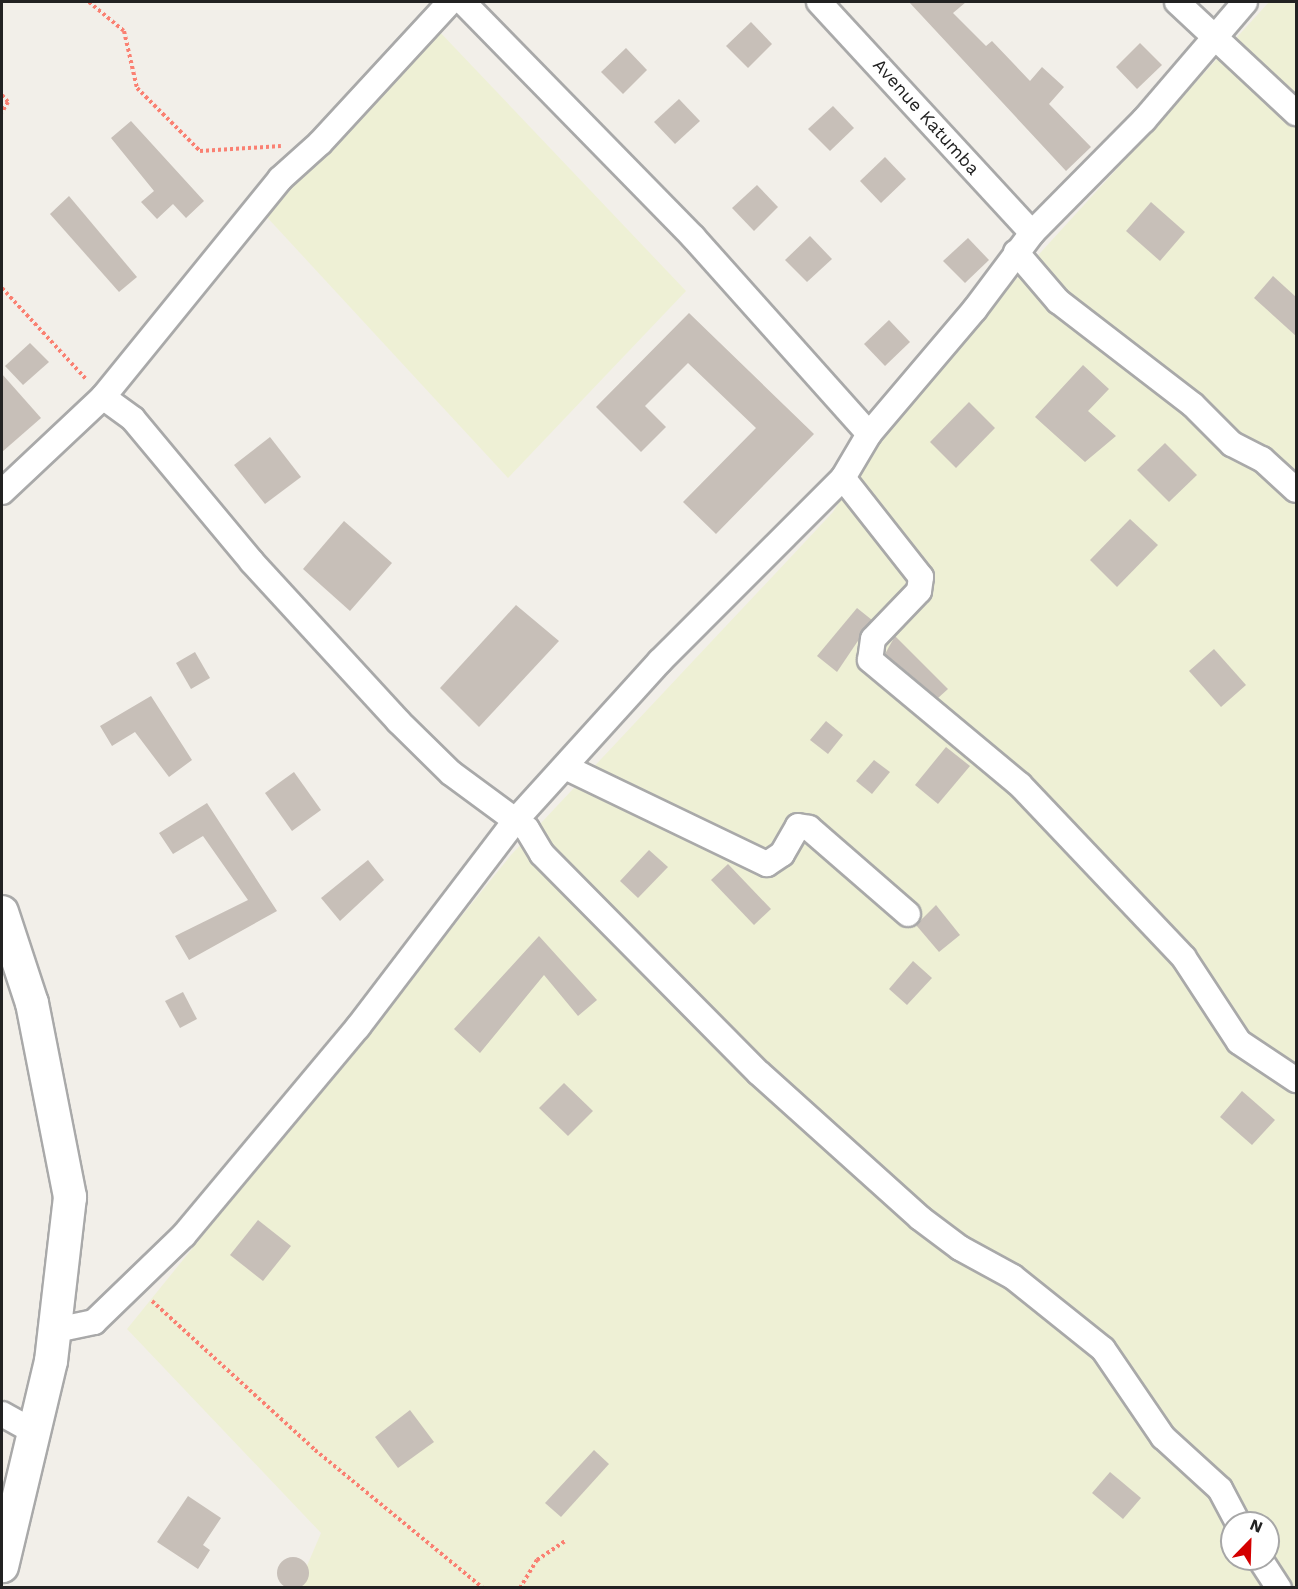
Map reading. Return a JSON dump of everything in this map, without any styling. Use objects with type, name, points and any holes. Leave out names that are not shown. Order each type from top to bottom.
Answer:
[{"type":"street","points":[[2,492],[103,397],[280,179],[320,143],[450,2]]},
{"type":"street","points":[[463,2],[693,237],[869,434]]},
{"type":"street","name":"Avenue Katumba","points":[[819,2],[1032,233]]},
{"type":"street","points":[[1177,2],[1296,113]]},
{"type":"street","points":[[56,1330],[94,1322],[136,1286],[358,1027],[514,822],[660,661],[843,478],[869,434],[975,309],[1032,233],[1144,120],[1213,36],[1245,2]]},
{"type":"street","points":[[1016,252],[1058,301],[1192,405],[1232,444],[1262,459],[1296,490]]},
{"type":"street","points":[[103,397],[133,419],[252,562],[398,721],[514,822],[734,1048],[889,1190],[960,1248],[1013,1277],[1103,1349],[1163,1437],[1220,1489],[1232,1511]]},
{"type":"street","points":[[843,478],[921,577],[919,591],[873,639],[870,660],[1020,785],[1191,967],[1239,1042],[1296,1080]]},
{"type":"street","points":[[565,767],[767,864],[782,854],[798,826],[809,828],[908,914]]},
{"type":"street","points":[[2,912],[35,1014],[70,1197],[56,1330],[2,1566]]},
{"type":"street","points":[[2,1414],[34,1432]]},
{"type":"street","points":[[1268,1571],[1279,1587]]},
{"type":"path","points":[[89,2],[124,31],[137,88],[200,152],[320,143]]},
{"type":"path","points":[[2,95],[8,102],[2,112]]},
{"type":"path","points":[[2,288],[103,397]]},
{"type":"path","points":[[136,1286],[315,1450],[483,1587]]},
{"type":"path","points":[[520,1587],[537,1560],[565,1541]]},
{"type":"green space","points":[[1269,2],[1296,2],[1296,1587],[298,1587],[321,1533],[127,1329],[511,855],[833,512],[897,410]]},
{"type":"green space","points":[[436,28],[686,291],[508,478],[264,214]]},
{"type":"building","points":[[909,2],[966,2],[953,13],[986,46],[992,41],[1030,81],[1042,67],[1064,87],[1049,104],[1091,147],[1066,171]]},
{"type":"building","points":[[751,22],[772,44],[748,68],[726,46]]},
{"type":"building","points":[[1140,43],[1162,65],[1137,89],[1116,67]]},
{"type":"building","points":[[626,48],[647,70],[623,94],[601,72]]},
{"type":"building","points":[[679,99],[700,121],[675,144],[654,122]]},
{"type":"building","points":[[833,106],[854,128],[830,151],[808,129]]},
{"type":"building","points":[[131,121],[204,201],[186,218],[173,204],[157,219],[141,202],[154,191],[111,138]]},
{"type":"building","points":[[885,157],[906,179],[881,203],[860,181]]},
{"type":"building","points":[[757,185],[778,207],[754,231],[732,208]]},
{"type":"building","points":[[69,196],[137,277],[119,292],[50,214]]},
{"type":"building","points":[[1151,202],[1185,232],[1160,261],[1126,231]]},
{"type":"building","points":[[810,236],[832,259],[807,282],[785,260]]},
{"type":"building","points":[[968,238],[989,260],[965,283],[943,261]]},
{"type":"building","points":[[1273,276],[1296,297],[1296,336],[1254,298]]},
{"type":"building","points":[[689,313],[814,434],[716,534],[683,502],[756,428],[688,363],[645,406],[666,427],[641,452],[596,407]]},
{"type":"building","points":[[889,320],[910,342],[885,366],[864,344]]},
{"type":"building","points":[[30,343],[49,362],[23,385],[5,366]]},
{"type":"building","points":[[1083,365],[1109,389],[1088,411],[1116,436],[1085,462],[1035,417]]},
{"type":"building","points":[[2,374],[41,418],[2,452]]},
{"type":"building","points":[[969,402],[995,428],[956,468],[930,442]]},
{"type":"building","points":[[270,437],[301,477],[265,504],[234,465]]},
{"type":"building","points":[[1165,443],[1197,475],[1169,502],[1137,470]]},
{"type":"building","points":[[1130,519],[1158,545],[1117,587],[1090,560]]},
{"type":"building","points":[[344,521],[392,563],[350,611],[303,569]]},
{"type":"building","points":[[516,605],[559,641],[479,727],[440,688]]},
{"type":"building","points":[[857,608],[872,620],[837,672],[817,656]]},
{"type":"building","points":[[895,636],[948,689],[938,698],[885,654]]},
{"type":"building","points":[[1214,649],[1246,685],[1221,707],[1189,671]]},
{"type":"building","points":[[195,652],[210,678],[191,689],[176,663]]},
{"type":"building","points":[[151,696],[192,760],[169,777],[135,732],[112,746],[100,726]]},
{"type":"building","points":[[826,721],[843,735],[828,754],[810,740]]},
{"type":"building","points":[[946,747],[970,766],[938,804],[915,785]]},
{"type":"building","points":[[874,760],[890,772],[872,794],[856,781]]},
{"type":"building","points":[[294,772],[321,810],[292,831],[265,793]]},
{"type":"building","points":[[207,803],[277,911],[189,960],[175,936],[248,900],[203,836],[173,854],[159,833]]},
{"type":"building","points":[[649,850],[668,867],[638,898],[620,881]]},
{"type":"building","points":[[368,860],[384,880],[340,921],[321,898]]},
{"type":"building","points":[[728,864],[771,909],[754,925],[711,880]]},
{"type":"building","points":[[936,905],[960,935],[939,952],[916,925]]},
{"type":"building","points":[[539,936],[597,1000],[578,1016],[544,975],[480,1053],[454,1029]]},
{"type":"building","points":[[913,961],[932,978],[907,1005],[889,989]]},
{"type":"building","points":[[183,992],[197,1019],[180,1028],[165,1001]]},
{"type":"building","points":[[564,1083],[593,1111],[568,1136],[539,1108]]},
{"type":"building","points":[[1242,1091],[1275,1120],[1252,1145],[1220,1117]]},
{"type":"building","points":[[258,1220],[291,1246],[263,1281],[230,1255]]},
{"type":"building","points":[[410,1410],[434,1442],[398,1468],[375,1437]]},
{"type":"building","points":[[594,1450],[609,1464],[561,1517],[545,1503]]},
{"type":"building","points":[[1110,1472],[1141,1498],[1123,1519],[1092,1493]]},
{"type":"building","points":[[188,1496],[221,1518],[203,1545],[210,1550],[198,1569],[157,1542]]},
{"type":"building","points":[[293,1557],[304,1562],[309,1573],[304,1584],[293,1589],[282,1584],[277,1573],[282,1562]]}]
